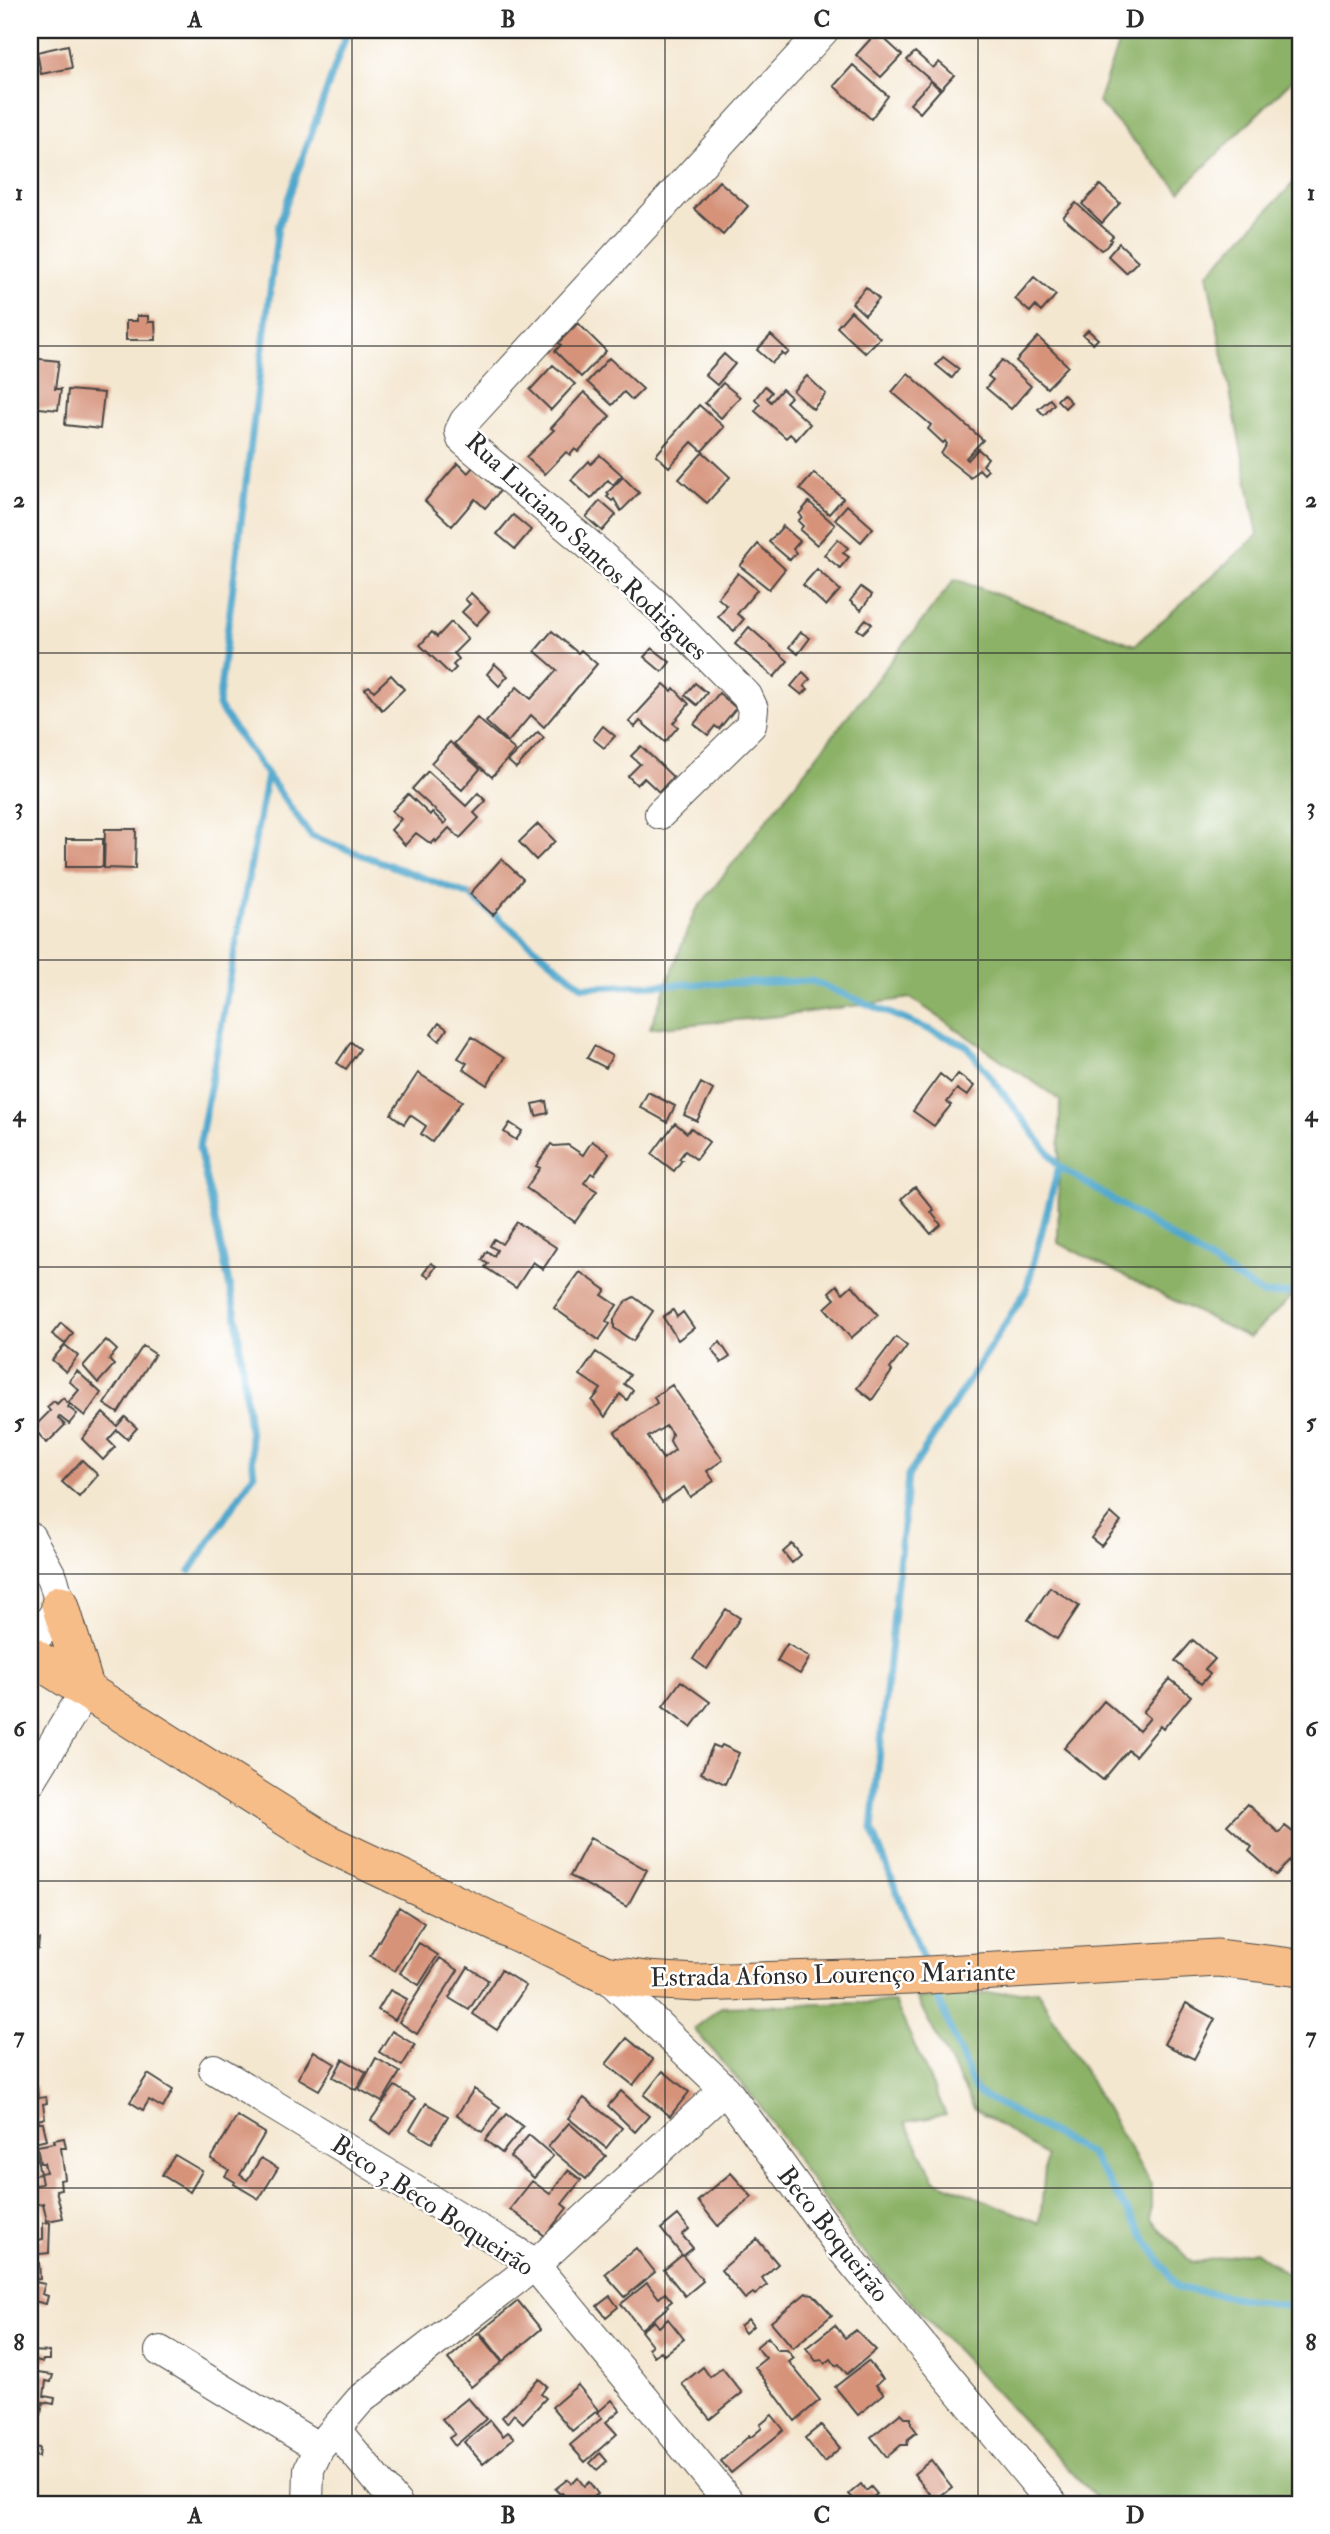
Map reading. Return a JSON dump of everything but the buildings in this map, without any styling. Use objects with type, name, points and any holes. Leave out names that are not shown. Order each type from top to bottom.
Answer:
[{"type":"main road","points":[[60,1604],[86,1690]]},
{"type":"main road","name":"Estrada Afonso Lourenço Mariante","points":[[30,1655],[325,1842],[604,1974],[697,1983],[910,1976],[1218,1958],[1300,1968]]},
{"type":"street","name":"Rua Luciano Santos Rodrigues","points":[[660,814],[751,725],[753,709],[747,696],[660,608],[589,544],[462,439],[460,431],[466,421],[824,30]]},
{"type":"street","points":[[30,1537],[53,1579],[60,1604],[47,1626],[30,1643]]},
{"type":"street","points":[[30,1782],[86,1690]]},
{"type":"street","name":"Beco Boqueirão","points":[[604,1974],[725,2089],[841,2248],[1053,2504]]},
{"type":"street","name":"Beco 3 Beco Boqueirão","points":[[214,2069],[536,2264],[731,2504]]},
{"type":"street","points":[[305,2501],[309,2469],[327,2439],[360,2400],[536,2264],[725,2089]]},
{"type":"street","points":[[160,2351],[327,2439],[397,2504]]},
{"type":"green space","points":[[1123,30],[1300,30],[1300,72],[1180,191],[1098,102]]},
{"type":"green space","points":[[1300,176],[1300,1289],[1249,1338],[1058,1243],[1060,1100],[911,998],[780,1016],[650,1028],[694,913],[955,579],[1135,645],[1258,535],[1207,274]]},
{"type":"green space","points":[[1037,1990],[1151,2185],[1151,2220],[1192,2263],[1255,2251],[1300,2283],[1300,2504],[1102,2504],[852,2240],[759,2104],[694,2029],[721,2007],[895,2002],[946,2115],[905,2122],[935,2180],[1040,2223],[1046,2156],[974,2108],[917,1999]]},
{"type":"waterway","points":[[348,30],[278,227],[218,706],[311,836],[470,895],[583,987],[812,981],[966,1045],[1059,1166],[1264,1295],[1300,1292]]},
{"type":"waterway","points":[[190,1571],[254,1474],[237,1320],[199,1148],[267,775]]},
{"type":"waterway","points":[[926,1966],[872,1829],[908,1476],[1026,1291],[1059,1166]]},
{"type":"waterway","points":[[934,1987],[975,2091],[1090,2154],[1178,2288],[1300,2308]]}]
